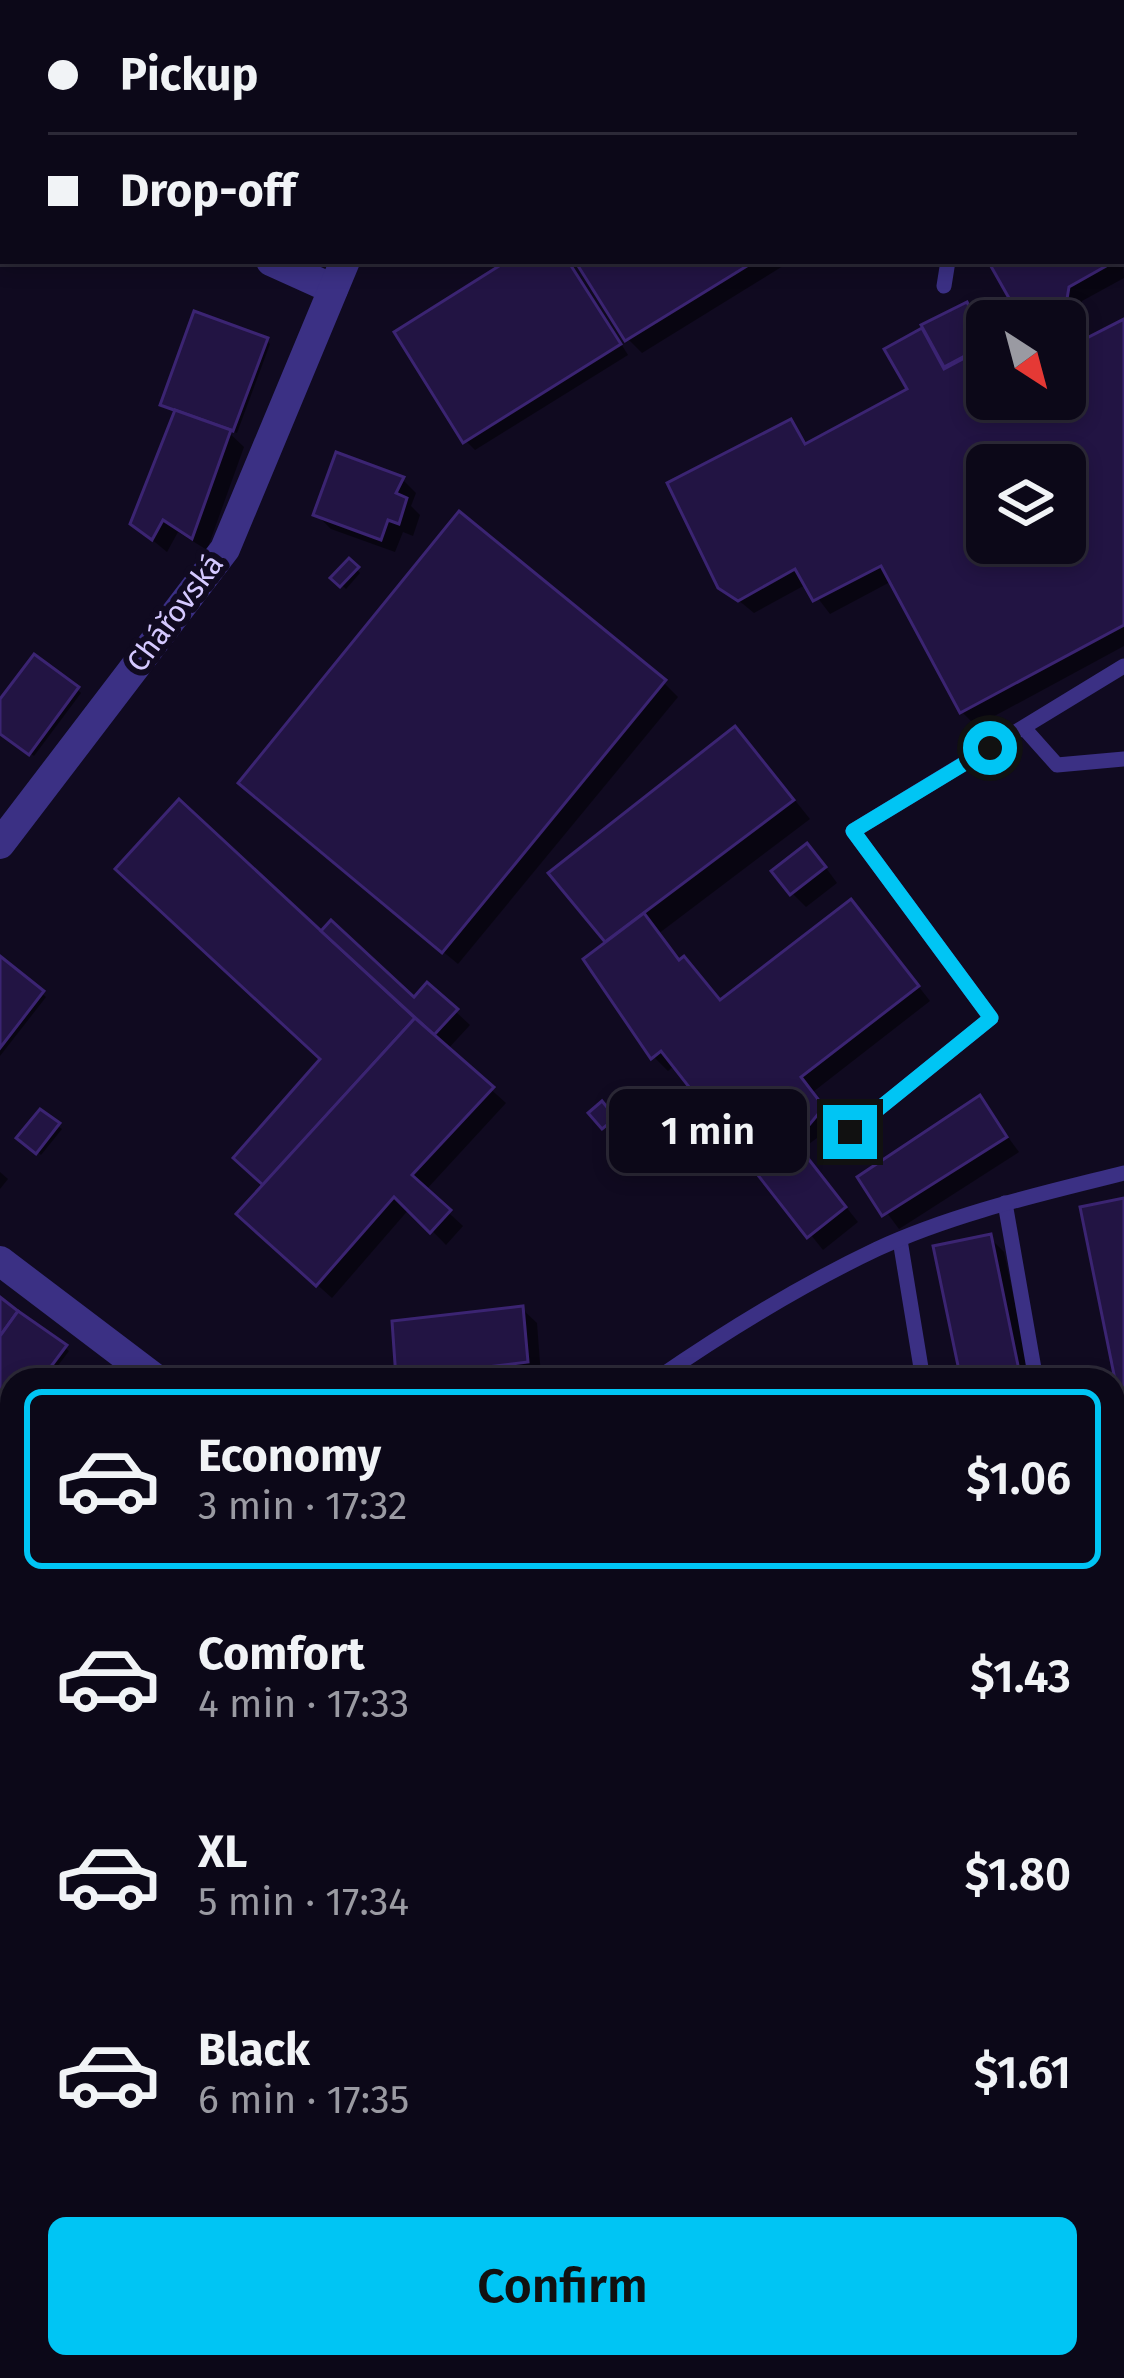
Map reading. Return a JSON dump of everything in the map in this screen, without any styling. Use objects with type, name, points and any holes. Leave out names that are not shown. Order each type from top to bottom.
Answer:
[{"type":"street","name":"Chářovská","points":[[3,833],[225,549],[339,275],[286,264]]},
{"type":"street","points":[[0,1262],[141,1368]]},
{"type":"lane","points":[[944,286],[948,264]]},
{"type":"lane","points":[[850,1132],[991,1018],[853,831],[1124,666]]},
{"type":"lane","points":[[1024,728],[1058,765],[1124,759]]},
{"type":"lane","points":[[673,1368],[746,1318],[900,1240],[1005,1203],[1124,1173]]},
{"type":"lane","points":[[1005,1203],[1034,1368]]},
{"type":"lane","points":[[900,1240],[921,1368]]},
{"type":"building","points":[[502,264],[570,264],[621,344],[463,443],[394,332]]},
{"type":"building","points":[[577,264],[750,264],[625,341]]},
{"type":"building","points":[[990,264],[1110,264],[1069,287],[1067,300],[1010,300]]},
{"type":"building","points":[[966,302],[966,355],[944,367],[921,325]]},
{"type":"building","points":[[194,311],[268,338],[233,431],[160,405]]},
{"type":"building","points":[[1124,319],[1124,625],[960,713],[881,566],[813,601],[795,569],[738,601],[718,588],[667,483],[791,419],[805,444],[907,389],[884,349],[922,328],[944,369],[966,357],[966,420],[1086,420],[1086,338]]},
{"type":"building","points":[[175,410],[231,430],[192,539],[163,520],[152,540],[130,524]]},
{"type":"building","points":[[336,452],[404,477],[396,493],[407,498],[399,524],[388,520],[381,540],[313,515]]},
{"type":"building","points":[[459,511],[666,680],[442,953],[238,783]]},
{"type":"building","points":[[349,558],[359,567],[340,587],[330,578]]},
{"type":"building","points":[[34,654],[79,687],[29,755],[0,734],[0,699]]},
{"type":"building","points":[[735,726],[794,800],[605,942],[548,873]]},
{"type":"building","points":[[179,799],[415,1018],[263,1185],[233,1158],[320,1059],[115,869]]},
{"type":"building","points":[[807,843],[826,867],[790,895],[771,871]]},
{"type":"building","points":[[851,899],[919,986],[801,1077],[824,1107],[805,1130],[802,1125],[789,1134],[846,1207],[807,1238],[661,1051],[651,1059],[583,959],[644,913],[679,960],[684,956],[720,1000]]},
{"type":"building","points":[[331,920],[414,997],[427,982],[458,1009],[434,1035],[321,931]]},
{"type":"building","points":[[0,956],[44,991],[0,1048]]},
{"type":"building","points":[[415,1018],[494,1087],[412,1175],[451,1210],[430,1233],[394,1197],[316,1286],[236,1214]]},
{"type":"building","points":[[980,1095],[1007,1137],[882,1216],[857,1177]]},
{"type":"building","points":[[602,1101],[616,1118],[602,1129],[588,1113]]},
{"type":"building","points":[[40,1109],[60,1123],[36,1154],[16,1138]]},
{"type":"building","points":[[1124,1198],[1124,1368],[1113,1368],[1080,1207]]},
{"type":"building","points":[[991,1234],[1019,1368],[958,1368],[933,1246]]},
{"type":"building","points":[[0,1297],[18,1311],[0,1336]]},
{"type":"building","points":[[523,1306],[528,1362],[478,1368],[395,1368],[392,1321]]},
{"type":"building","points":[[18,1311],[67,1345],[50,1368],[0,1368],[0,1336]]},
{"type":"route","points":[[850,1132],[991,1018],[853,831],[990,748]]}]
